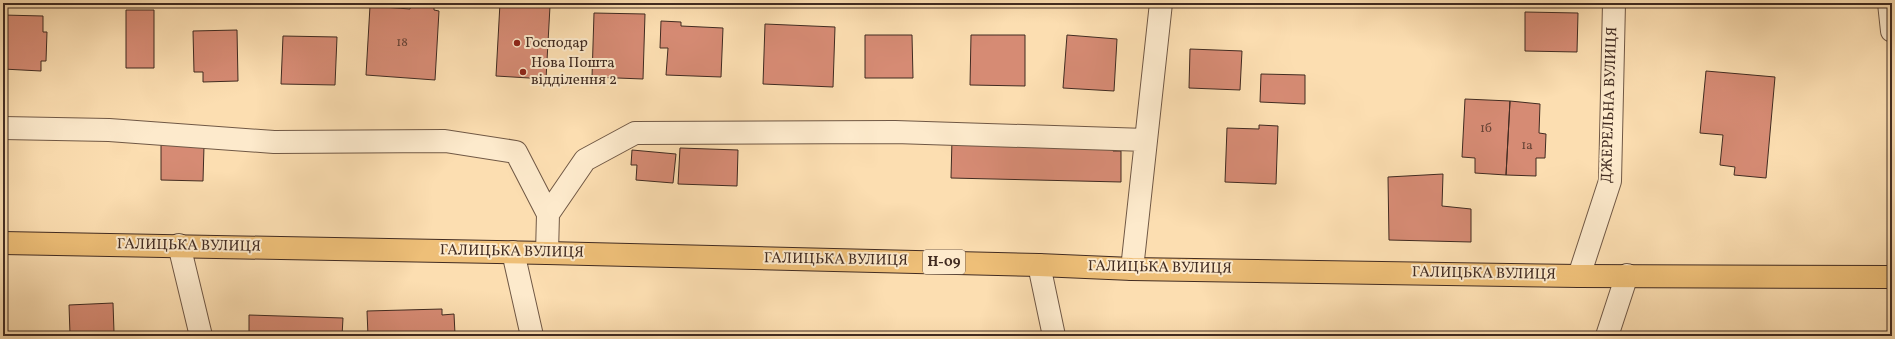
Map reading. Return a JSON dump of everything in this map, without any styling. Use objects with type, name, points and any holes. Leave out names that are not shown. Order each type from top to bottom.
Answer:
[{"type":"main road","name":"ГАЛИЦЬКА ВУЛИЦЯ","points":[[3,243],[513,252],[1132,268],[1580,276],[1889,277]]},
{"type":"street","points":[[1132,268],[1161,3]]},
{"type":"street","name":"ДЖЕРЕЛЬНА ВУЛИЦЯ","points":[[1580,276],[1610,181],[1614,3]]},
{"type":"street","points":[[1889,3],[1892,31]]},
{"type":"street","points":[[3,128],[109,130],[274,142],[445,141],[516,152],[548,214],[547,253]]},
{"type":"street","points":[[548,214],[585,160],[635,133],[895,132],[1146,140]]},
{"type":"street","points":[[179,245],[201,336]]},
{"type":"street","points":[[513,252],[532,336]]},
{"type":"street","points":[[1039,265],[1054,336]]},
{"type":"street","points":[[1607,336],[1627,275]]},
{"type":"building","points":[[496,3],[550,3],[550,6]]},
{"type":"building","points":[[500,3],[550,6],[546,79],[496,76]]},
{"type":"building","points":[[411,4],[434,5],[434,10],[439,11],[435,80],[366,75],[370,6],[410,9]]},
{"type":"building","points":[[126,10],[154,10],[154,68],[126,68]]},
{"type":"building","points":[[1525,12],[1578,13],[1577,52],[1525,51]]},
{"type":"building","points":[[594,13],[645,14],[643,79],[592,77]]},
{"type":"building","points":[[3,15],[43,16],[43,32],[47,32],[46,61],[41,61],[41,71],[3,69]]},
{"type":"building","points":[[661,21],[681,22],[681,26],[723,28],[721,77],[666,75],[668,48],[660,48]]},
{"type":"building","points":[[765,24],[835,27],[833,87],[763,84]]},
{"type":"building","points":[[237,30],[238,81],[203,82],[203,72],[194,72],[193,31]]},
{"type":"building","points":[[865,35],[912,35],[913,78],[865,78]]},
{"type":"building","points":[[971,35],[1025,35],[1025,86],[970,85]]},
{"type":"building","points":[[1067,35],[1117,39],[1114,91],[1063,88]]},
{"type":"building","points":[[283,36],[337,37],[335,85],[281,84]]},
{"type":"building","points":[[1190,49],[1242,51],[1240,90],[1189,88]]},
{"type":"building","points":[[1706,71],[1775,77],[1766,178],[1734,175],[1735,167],[1720,165],[1723,135],[1700,133]]},
{"type":"building","points":[[1261,74],[1305,75],[1305,104],[1260,102]]},
{"type":"building","points":[[1465,99],[1510,101],[1506,175],[1475,173],[1475,158],[1462,157]]},
{"type":"building","points":[[1510,101],[1540,104],[1539,133],[1546,134],[1545,158],[1536,158],[1536,176],[1506,175]]},
{"type":"building","points":[[1259,125],[1278,126],[1276,184],[1225,182],[1227,128],[1259,129]]},
{"type":"building","points":[[952,139],[1113,142],[1113,151],[1121,151],[1121,182],[951,178]]},
{"type":"building","points":[[161,145],[204,146],[203,181],[161,180]]},
{"type":"building","points":[[680,148],[738,150],[737,186],[678,184]]},
{"type":"building","points":[[632,150],[676,154],[673,183],[636,180],[637,165],[631,165]]},
{"type":"building","points":[[1443,174],[1442,206],[1471,209],[1471,242],[1389,240],[1388,177]]},
{"type":"building","points":[[113,303],[114,332],[70,334],[69,305]]},
{"type":"building","points":[[442,309],[442,315],[454,314],[455,334],[368,336],[367,311]]},
{"type":"building","points":[[249,315],[343,318],[342,336],[249,336]]},
{"type":"building","points":[[181,332],[183,336],[164,336]]},
{"type":"place","name":"Господар","points":[[517,43]]},
{"type":"place","name":"Нова Пошта відділення 2","points":[[523,72]]}]
